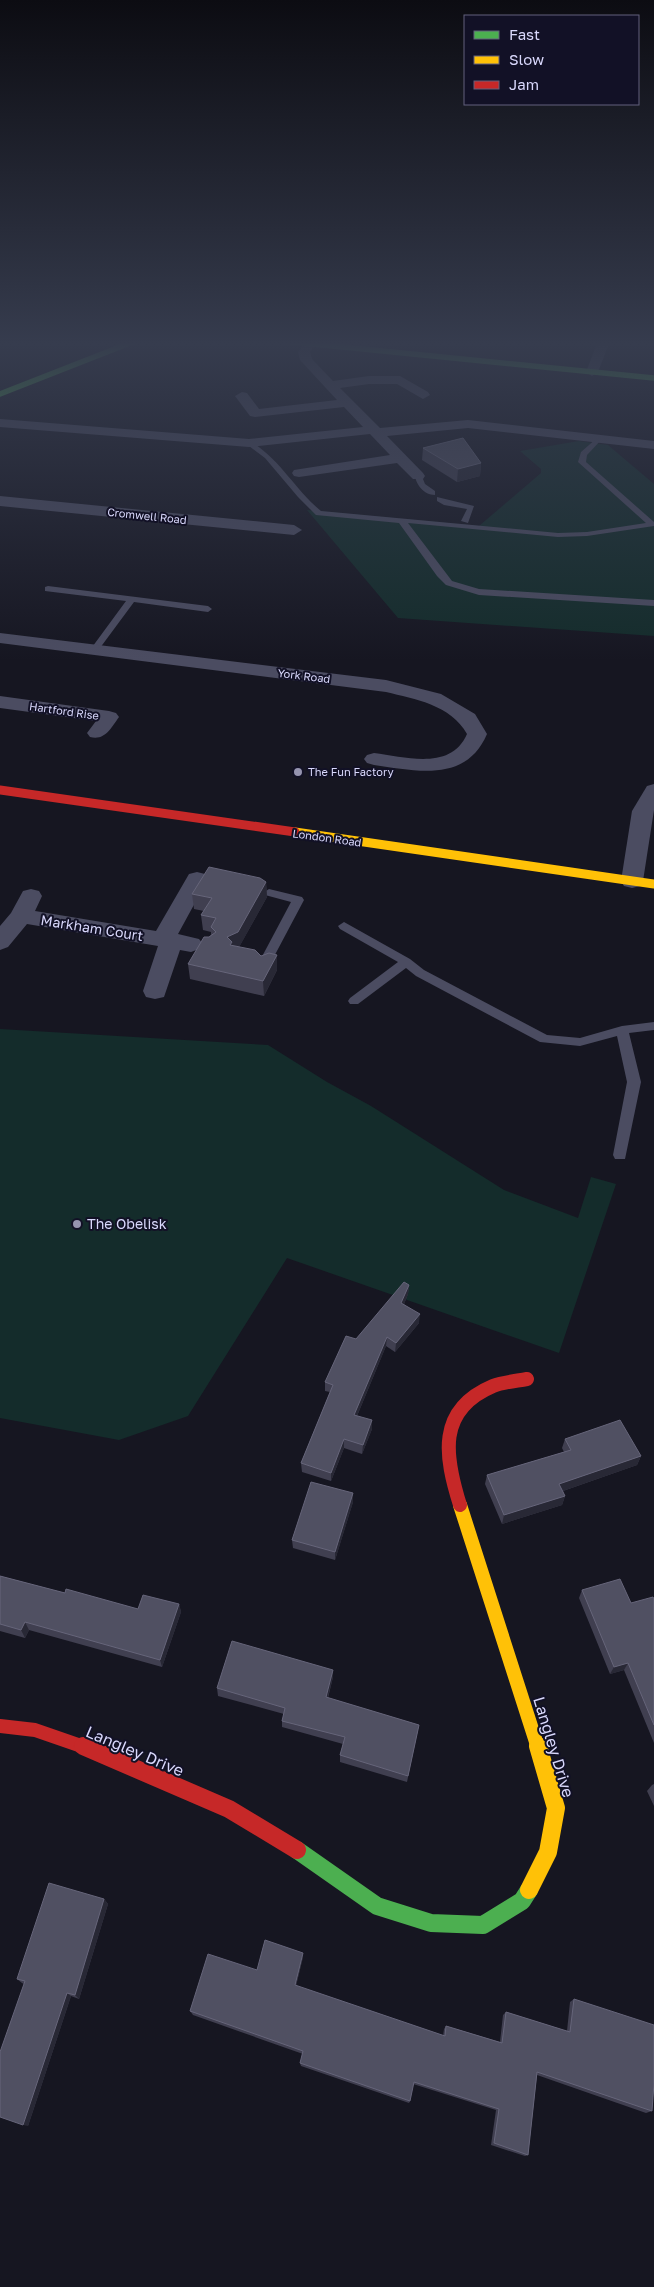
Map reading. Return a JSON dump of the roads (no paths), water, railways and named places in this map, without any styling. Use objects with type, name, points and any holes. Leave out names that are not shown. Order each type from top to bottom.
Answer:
[{"type":"street","points":[[390,448],[418,476]]},
{"type":"street","points":[[299,473],[401,458]]},
{"type":"street","name":"Cromwell Road","points":[[0,501],[294,530]]},
{"type":"street","name":"York Road","points":[[0,638],[386,686],[434,698],[468,718],[477,734],[470,748],[453,761],[433,764],[374,760]]},
{"type":"street","name":"Hartford Rise","points":[[0,702],[109,717],[97,733]]},
{"type":"street","name":"London Road","points":[[0,790],[654,884]]},
{"type":"street","points":[[632,881],[646,842],[643,811],[654,790]]},
{"type":"street","name":"Markham Court","points":[[155,991],[182,943],[197,879]]},
{"type":"street","name":"Markham Court","points":[[0,940],[21,916],[31,896]]},
{"type":"street","name":"Markham Court","points":[[21,916],[182,943]]},
{"type":"street","name":"Langley Drive","points":[[0,1726],[35,1730],[103,1753],[229,1809],[276,1836],[377,1906],[430,1923],[483,1925],[522,1901],[536,1880],[548,1852],[556,1808],[534,1732],[450,1477],[446,1441],[458,1410],[470,1400],[490,1387],[527,1379]]},
{"type":"lane","points":[[258,448],[298,496],[319,513],[558,535],[587,534],[653,525]]},
{"type":"lane","points":[[590,448],[584,454],[582,462],[653,525]]},
{"type":"lane","points":[[418,476],[422,485],[432,493]]},
{"type":"lane","points":[[440,499],[447,503],[471,508],[465,521]]},
{"type":"lane","points":[[402,521],[440,574],[455,586],[479,592],[654,603]]},
{"type":"lane","points":[[48,589],[208,609]]},
{"type":"lane","points":[[94,650],[131,600]]},
{"type":"lane","points":[[252,956],[265,962],[298,900],[270,893]]},
{"type":"lane","points":[[344,926],[406,962],[420,973],[545,1040],[580,1042],[622,1030],[654,1026]]},
{"type":"lane","points":[[354,1001],[406,962]]},
{"type":"lane","points":[[620,1155],[634,1082],[622,1030]]},
{"type":"place","name":"The Fun Factory","points":[[298,772]]},
{"type":"place","name":"The Obelisk","points":[[77,1224]]}]
